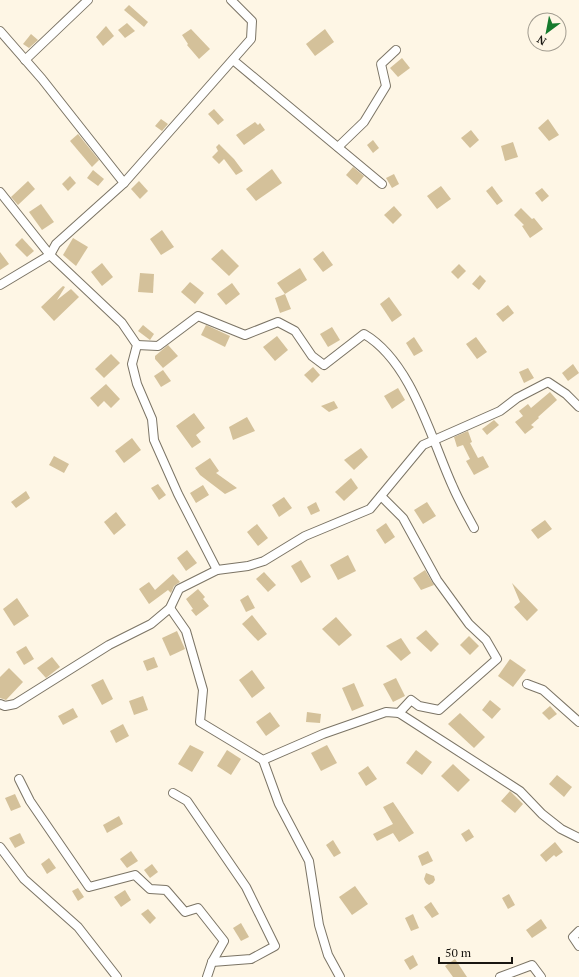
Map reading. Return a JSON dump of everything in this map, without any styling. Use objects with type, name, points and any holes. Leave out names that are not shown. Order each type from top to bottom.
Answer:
[{"type":"street","points":[[25,60],[88,0]]},
{"type":"street","points":[[0,285],[50,255],[56,244],[124,183],[251,39],[252,21],[231,0]]},
{"type":"street","points":[[0,31],[124,183]]},
{"type":"street","points":[[338,146],[364,122],[386,86],[381,64],[396,50]]},
{"type":"street","points":[[233,60],[382,184]]},
{"type":"street","points":[[0,192],[50,255],[122,323],[137,345],[132,364],[137,384],[152,419],[154,440],[178,494],[217,570]]},
{"type":"street","points":[[137,345],[158,346],[198,316],[245,335],[278,322],[295,331],[312,356],[324,365],[364,334],[373,339],[401,369],[434,439],[453,487],[474,528]]},
{"type":"street","points":[[0,704],[5,706],[15,704],[110,645],[151,624],[170,608],[179,589],[217,570],[248,566],[264,561],[305,536],[370,509],[423,445],[434,439],[500,412],[517,398],[548,382],[566,394],[579,406]]},
{"type":"street","points":[[381,496],[403,518],[437,580],[469,624],[486,640],[497,659],[439,710],[419,706],[411,700],[399,713]]},
{"type":"street","points":[[170,608],[186,631],[203,690],[200,722],[263,760],[279,804],[309,861],[319,925],[328,955],[340,977]]},
{"type":"street","points":[[527,684],[543,690],[579,722]]},
{"type":"street","points":[[263,760],[323,734],[386,712],[399,713],[520,791],[542,814],[561,829],[579,838]]},
{"type":"street","points":[[19,779],[30,801],[89,887],[135,875],[150,889],[166,890],[185,912],[198,908],[224,942],[212,962],[207,977]]},
{"type":"street","points":[[173,793],[187,801],[246,887],[275,946],[251,959],[212,962]]},
{"type":"street","points":[[0,847],[24,879],[78,927],[117,977]]},
{"type":"street","points":[[579,931],[573,937],[579,946]]},
{"type":"street","points":[[500,977],[532,965],[541,977]]},
{"type":"building","points":[[129,5],[148,22],[144,27],[124,10]]},
{"type":"building","points":[[127,23],[135,31],[125,38],[118,30]]},
{"type":"building","points":[[106,26],[114,36],[103,46],[96,37]]},
{"type":"building","points":[[191,29],[210,49],[199,59],[187,45],[188,44],[182,35]]},
{"type":"building","points":[[325,29],[334,42],[315,56],[306,44]]},
{"type":"building","points":[[31,34],[38,40],[29,48],[23,44]]},
{"type":"building","points":[[402,58],[410,68],[398,77],[390,68]]},
{"type":"building","points":[[214,109],[224,120],[218,125],[208,114]]},
{"type":"building","points":[[161,119],[168,124],[162,131],[155,126]]},
{"type":"building","points":[[548,119],[559,135],[549,141],[538,128]]},
{"type":"building","points":[[255,122],[258,125],[260,123],[265,130],[244,145],[236,135]]},
{"type":"building","points":[[471,130],[479,140],[470,148],[461,138]]},
{"type":"building","points":[[78,134],[99,160],[92,167],[70,141]]},
{"type":"building","points":[[373,140],[379,148],[373,153],[367,145]]},
{"type":"building","points":[[513,142],[518,157],[505,161],[501,146]]},
{"type":"building","points":[[219,144],[234,159],[243,171],[236,175],[224,159],[219,164],[212,157],[218,151],[216,147]]},
{"type":"building","points":[[353,167],[364,176],[357,185],[346,175]]},
{"type":"building","points":[[272,169],[282,183],[256,201],[246,189]]},
{"type":"building","points":[[93,170],[104,179],[98,186],[87,178]]},
{"type":"building","points":[[394,174],[399,184],[392,188],[386,178]]},
{"type":"building","points":[[70,176],[76,183],[68,191],[62,184]]},
{"type":"building","points":[[28,181],[35,189],[18,205],[11,197]]},
{"type":"building","points":[[139,181],[148,191],[140,199],[131,189]]},
{"type":"building","points":[[441,186],[451,199],[437,209],[427,196]]},
{"type":"building","points":[[492,186],[503,201],[497,205],[486,191]]},
{"type":"building","points":[[542,188],[549,196],[542,202],[535,193]]},
{"type":"building","points":[[41,204],[54,222],[42,230],[29,212]]},
{"type":"building","points":[[394,206],[402,215],[393,224],[384,215]]},
{"type":"building","points":[[521,208],[532,219],[534,218],[543,229],[530,238],[522,226],[524,225],[514,215]]},
{"type":"building","points":[[162,230],[174,247],[161,255],[150,239]]},
{"type":"building","points":[[22,238],[34,251],[27,257],[15,245]]},
{"type":"building","points":[[73,238],[88,247],[76,266],[63,255]]},
{"type":"building","points":[[222,249],[239,266],[229,276],[211,259]]},
{"type":"building","points":[[323,251],[333,265],[323,272],[313,259]]},
{"type":"building","points":[[0,252],[9,264],[0,270]]},
{"type":"building","points":[[102,263],[113,277],[102,286],[91,272]]},
{"type":"building","points":[[459,264],[466,271],[458,279],[451,272]]},
{"type":"building","points":[[300,268],[307,280],[285,294],[277,283]]},
{"type":"building","points":[[140,273],[154,274],[153,293],[138,292]]},
{"type":"building","points":[[480,275],[486,281],[479,290],[472,284]]},
{"type":"building","points":[[190,282],[204,293],[195,304],[181,292]]},
{"type":"building","points":[[232,283],[240,294],[226,305],[217,294]]},
{"type":"building","points":[[63,286],[65,287],[57,300],[71,289],[79,297],[54,321],[41,307]]},
{"type":"building","points":[[285,294],[291,309],[280,313],[275,298]]},
{"type":"building","points":[[389,297],[402,315],[392,322],[380,304]]},
{"type":"building","points":[[508,305],[514,313],[503,322],[496,314]]},
{"type":"building","points":[[143,325],[154,334],[150,340],[138,331]]},
{"type":"building","points":[[206,325],[230,336],[225,347],[201,335]]},
{"type":"building","points":[[332,327],[340,340],[328,347],[320,334]]},
{"type":"building","points":[[277,336],[288,350],[275,361],[263,347]]},
{"type":"building","points":[[414,337],[423,351],[414,356],[406,343]]},
{"type":"building","points":[[476,337],[487,352],[477,359],[466,344]]},
{"type":"building","points":[[168,345],[178,356],[163,368],[155,359],[155,356]]},
{"type":"building","points":[[111,354],[120,363],[104,378],[95,369]]},
{"type":"building","points":[[573,364],[579,373],[568,381],[562,373]]},
{"type":"building","points":[[313,367],[320,375],[312,383],[304,375]]},
{"type":"building","points":[[528,368],[534,378],[524,383],[519,372]]},
{"type":"building","points":[[163,370],[171,381],[161,387],[154,376]]},
{"type":"building","points":[[106,384],[120,399],[111,408],[104,401],[98,407],[90,398]]},
{"type":"building","points":[[398,388],[405,400],[392,409],[384,396]]},
{"type":"building","points":[[550,392],[557,400],[538,417],[539,418],[531,425],[534,427],[525,434],[515,422],[523,416],[519,411],[528,404],[531,408]]},
{"type":"building","points":[[334,401],[338,408],[329,412],[321,406]]},
{"type":"building","points":[[194,413],[205,428],[196,435],[201,442],[192,448],[176,426]]},
{"type":"building","points":[[247,417],[255,431],[233,440],[229,427]]},
{"type":"building","points":[[494,420],[499,425],[487,435],[482,429]]},
{"type":"building","points":[[468,431],[472,442],[470,443],[478,458],[483,456],[489,467],[474,475],[466,461],[470,459],[463,445],[457,447],[454,437]]},
{"type":"building","points":[[132,438],[141,450],[124,463],[115,451]]},
{"type":"building","points":[[361,448],[368,457],[354,470],[344,460]]},
{"type":"building","points":[[54,456],[69,464],[64,473],[49,465]]},
{"type":"building","points":[[210,458],[219,471],[216,473],[237,488],[225,494],[200,475],[195,468]]},
{"type":"building","points":[[351,478],[358,488],[344,501],[335,492]]},
{"type":"building","points":[[158,484],[166,495],[159,500],[151,488]]},
{"type":"building","points":[[203,485],[209,495],[196,503],[190,493]]},
{"type":"building","points":[[26,491],[30,498],[16,508],[11,502]]},
{"type":"building","points":[[284,497],[292,508],[279,517],[272,505]]},
{"type":"building","points":[[316,502],[320,511],[311,515],[307,507]]},
{"type":"building","points":[[427,502],[436,516],[423,524],[414,510]]},
{"type":"building","points":[[116,512],[126,525],[114,535],[104,522]]},
{"type":"building","points":[[545,520],[552,529],[538,539],[531,530]]},
{"type":"building","points":[[386,523],[395,537],[385,544],[376,530]]},
{"type":"building","points":[[257,524],[268,538],[258,546],[247,532]]},
{"type":"building","points":[[187,550],[197,563],[186,571],[177,558]]},
{"type":"building","points":[[348,555],[356,571],[338,580],[330,565]]},
{"type":"building","points":[[301,560],[311,577],[301,583],[291,566]]},
{"type":"building","points":[[425,570],[434,585],[421,590],[413,578]]},
{"type":"building","points":[[264,572],[276,585],[268,592],[256,579]]},
{"type":"building","points":[[173,574],[180,582],[174,586],[171,593],[168,590],[149,604],[139,589],[149,582],[155,590]]},
{"type":"building","points":[[512,583],[538,610],[527,621],[514,607],[520,602]]},
{"type":"building","points":[[198,589],[205,597],[203,599],[209,606],[196,616],[191,610],[193,609],[186,599]]},
{"type":"building","points":[[248,595],[255,608],[246,612],[240,600]]},
{"type":"building","points":[[17,598],[29,616],[14,626],[3,609]]},
{"type":"building","points":[[252,615],[267,634],[258,641],[242,624]]},
{"type":"building","points":[[336,617],[352,635],[339,646],[322,629]]},
{"type":"building","points":[[426,630],[439,644],[431,652],[416,638]]},
{"type":"building","points":[[177,631],[185,649],[170,656],[162,638]]},
{"type":"building","points":[[469,636],[479,646],[470,655],[460,645]]},
{"type":"building","points":[[401,638],[411,653],[401,661],[386,646]]},
{"type":"building","points":[[26,646],[34,659],[24,665],[16,652]]},
{"type":"building","points":[[52,657],[60,667],[46,678],[37,668]]},
{"type":"building","points":[[154,657],[158,667],[147,671],[143,661]]},
{"type":"building","points":[[510,659],[526,670],[513,687],[498,676]]},
{"type":"building","points":[[9,668],[23,682],[6,700],[0,698],[0,677]]},
{"type":"building","points":[[252,670],[265,688],[252,698],[239,680]]},
{"type":"building","points":[[396,678],[405,696],[393,702],[383,684]]},
{"type":"building","points":[[103,679],[113,699],[102,705],[91,685]]},
{"type":"building","points":[[354,683],[364,706],[352,711],[342,688]]},
{"type":"building","points":[[143,696],[148,710],[134,715],[129,701]]},
{"type":"building","points":[[490,700],[501,709],[492,719],[482,710]]},
{"type":"building","points":[[550,706],[557,714],[549,720],[542,713]]},
{"type":"building","points":[[73,708],[78,717],[63,725],[58,716]]},
{"type":"building","points":[[270,712],[280,726],[266,736],[256,722]]},
{"type":"building","points":[[307,712],[321,714],[320,723],[306,722]]},
{"type":"building","points":[[460,713],[485,737],[474,748],[448,724]]},
{"type":"building","points":[[123,724],[129,736],[116,743],[110,731]]},
{"type":"building","points":[[190,745],[204,752],[192,772],[178,764]]},
{"type":"building","points":[[327,745],[337,763],[321,771],[311,753]]},
{"type":"building","points":[[227,750],[241,759],[231,775],[217,766]]},
{"type":"building","points":[[416,750],[432,762],[422,775],[406,763]]},
{"type":"building","points":[[453,764],[470,780],[458,792],[441,776]]},
{"type":"building","points":[[368,766],[377,779],[366,786],[358,773]]},
{"type":"building","points":[[557,775],[572,787],[564,797],[549,784]]},
{"type":"building","points":[[510,791],[523,804],[515,813],[501,801]]},
{"type":"building","points":[[15,794],[21,807],[11,811],[5,798]]},
{"type":"building","points":[[393,802],[414,833],[399,842],[393,833],[377,841],[373,834],[393,824],[383,807]]},
{"type":"building","points":[[119,816],[123,824],[107,833],[103,825]]},
{"type":"building","points":[[469,829],[474,837],[466,842],[461,834]]},
{"type":"building","points":[[20,833],[25,843],[15,848],[9,838]]},
{"type":"building","points":[[333,840],[341,853],[334,857],[326,845]]},
{"type":"building","points":[[555,842],[563,852],[556,857],[554,855],[546,862],[540,855]]},
{"type":"building","points":[[131,851],[138,861],[127,868],[120,859]]},
{"type":"building","points":[[428,851],[433,861],[422,866],[418,856]]},
{"type":"building","points":[[49,858],[56,868],[47,874],[41,864]]},
{"type":"building","points":[[152,864],[158,872],[150,878],[144,870]]},
{"type":"building","points":[[426,873],[434,876],[435,880],[429,885],[424,879]]},
{"type":"building","points":[[355,886],[368,904],[352,915],[339,897]]},
{"type":"building","points":[[78,888],[84,897],[78,901],[72,891]]},
{"type":"building","points":[[125,890],[131,900],[121,907],[114,897]]},
{"type":"building","points":[[509,894],[515,905],[508,909],[502,898]]},
{"type":"building","points":[[431,902],[439,914],[432,918],[424,907]]},
{"type":"building","points":[[148,909],[156,918],[150,924],[141,914]]},
{"type":"building","points":[[413,914],[419,928],[411,931],[405,918]]},
{"type":"building","points":[[541,919],[547,928],[532,938],[526,930]]},
{"type":"building","points":[[241,923],[249,937],[241,941],[233,928]]},
{"type":"building","points":[[413,955],[418,965],[410,970],[404,960]]},
{"type":"building","points":[[455,959],[467,977],[453,977],[445,966]]}]
